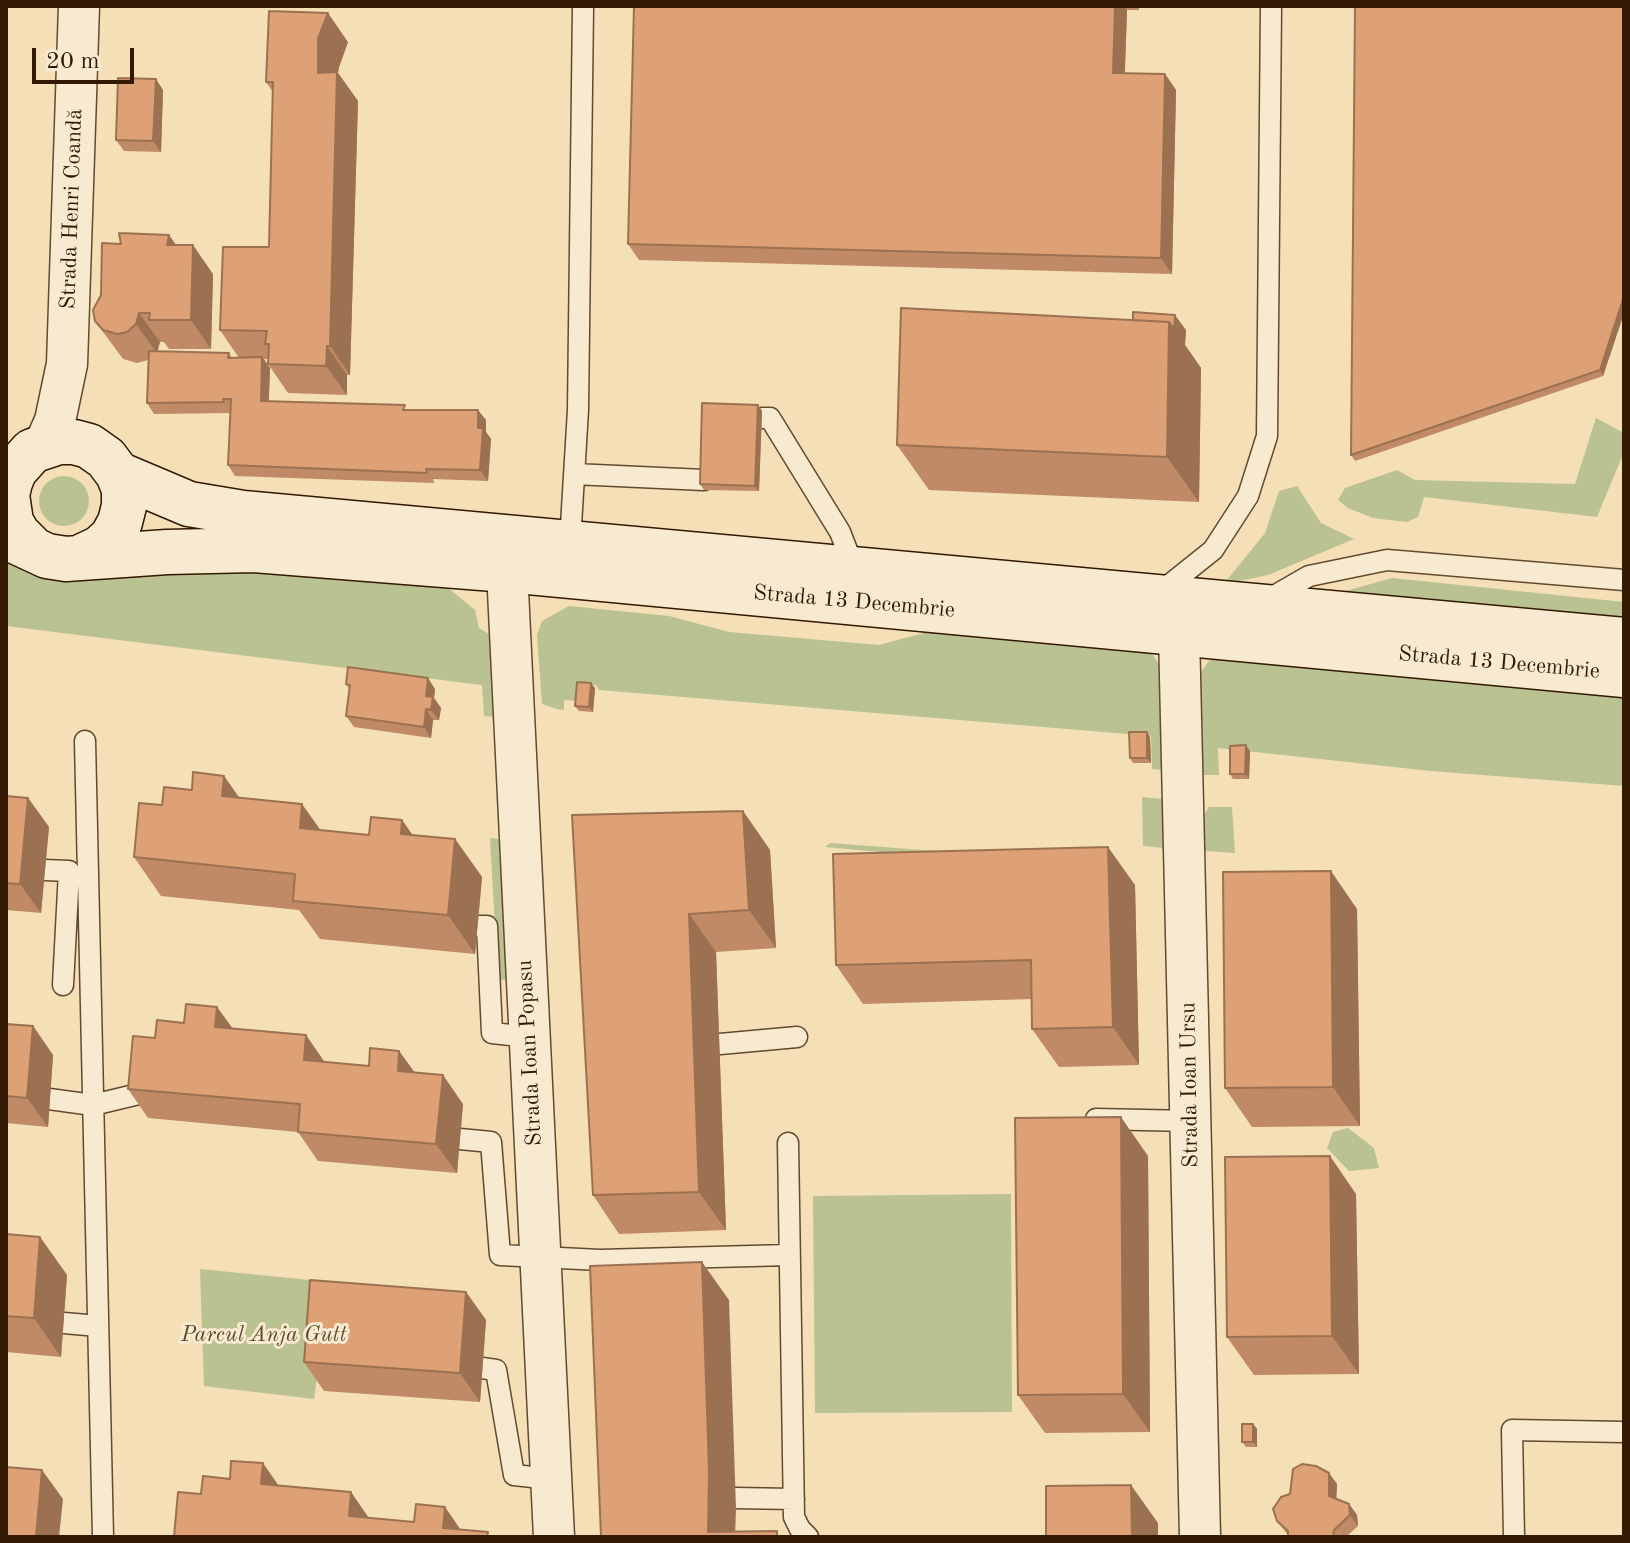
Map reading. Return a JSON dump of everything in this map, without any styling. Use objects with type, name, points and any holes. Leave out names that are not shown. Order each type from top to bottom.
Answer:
[{"type":"main road","name":"Strada 13 Decembrie","points":[[1624,640],[243,513],[189,504],[74,442],[59,442],[22,462],[10,482],[8,509],[19,542],[56,558],[254,550],[507,570],[1624,675]]},
{"type":"main road","points":[[83,556],[100,548],[112,537],[124,506],[124,489],[104,460]]},
{"type":"street","name":"Strada Henri Coandă","points":[[22,462],[55,421],[67,364],[79,6]]},
{"type":"street","name":"Strada Henri Coandă","points":[[67,364],[104,460]]},
{"type":"street","name":"Strada Ioan Popasu","points":[[507,570],[554,1537]]},
{"type":"street","name":"Strada Ioan Ursu","points":[[1179,633],[1200,1537]]},
{"type":"lane","points":[[570,542],[578,410],[583,6]]},
{"type":"lane","points":[[1155,596],[1213,550],[1248,496],[1267,436],[1271,6]]},
{"type":"lane","points":[[762,418],[770,418],[840,532],[854,568]]},
{"type":"lane","points":[[574,474],[704,480]]},
{"type":"lane","points":[[1258,605],[1309,576],[1387,560],[1624,580]]},
{"type":"lane","points":[[85,741],[103,1537]]},
{"type":"lane","points":[[44,870],[69,871],[63,985]]},
{"type":"lane","points":[[478,926],[487,926],[492,1033],[529,1037]]},
{"type":"lane","points":[[720,1044],[797,1037]]},
{"type":"lane","points":[[49,1099],[93,1105],[151,1091]]},
{"type":"lane","points":[[1074,1119],[1191,1121]]},
{"type":"lane","points":[[460,1139],[491,1142],[500,1255],[614,1260],[789,1255]]},
{"type":"lane","points":[[788,1143],[794,1517],[808,1537]]},
{"type":"lane","points":[[64,1323],[98,1326]]},
{"type":"lane","points":[[482,1368],[496,1370],[514,1475],[551,1479]]},
{"type":"lane","points":[[1514,1537],[1512,1430],[1624,1432]]},
{"type":"lane","points":[[735,1498],[794,1499]]},
{"type":"green space","points":[[1596,418],[1624,433],[1624,452],[1597,517],[1424,497],[1418,517],[1407,522],[1373,518],[1348,508],[1338,500],[1345,488],[1397,470],[1415,480],[1575,484]]},
{"type":"green space","points":[[64,476],[82,483],[89,501],[82,519],[64,526],[46,519],[39,501],[46,483]]},
{"type":"green space","points":[[1297,486],[1321,523],[1354,539],[1268,575],[1239,581],[1227,580],[1265,533],[1279,491]]},
{"type":"green space","points":[[6,559],[447,587],[475,610],[479,628],[492,636],[499,717],[484,716],[482,685],[6,626]]},
{"type":"green space","points":[[1392,578],[1624,602],[1624,622],[1335,594]]},
{"type":"green space","points":[[569,606],[669,616],[729,632],[879,645],[942,628],[1144,650],[1153,655],[1162,669],[1165,770],[1152,769],[1151,736],[599,690],[596,685],[578,685],[577,701],[564,700],[564,710],[557,709],[542,704],[537,635],[542,621]]},
{"type":"green space","points":[[1216,656],[1624,691],[1624,786],[1431,771],[1218,748],[1219,775],[1204,775],[1200,765],[1201,672]]},
{"type":"green space","points":[[1142,797],[1163,799],[1164,848],[1143,846]]},
{"type":"green space","points":[[1209,807],[1232,807],[1235,853],[1205,851],[1202,818]]},
{"type":"green space","points":[[490,838],[506,840],[514,979],[498,980]]},
{"type":"green space","points":[[830,843],[936,851],[935,857],[825,847]]},
{"type":"green space","points":[[1348,1128],[1374,1148],[1379,1168],[1349,1171],[1327,1148],[1333,1132]]},
{"type":"green space","points":[[1011,1194],[1012,1412],[815,1413],[813,1196]]},
{"type":"green space","name":"Parcul Anja Gutt","points":[[200,1269],[330,1282],[314,1399],[204,1386]]},
{"type":"building","points":[[634,6],[1115,6],[1113,73],[1165,74],[1161,258],[628,244]]},
{"type":"building","points":[[1355,6],[1624,6],[1624,296],[1600,370],[1351,455]]},
{"type":"building","points":[[269,11],[328,13],[318,38],[318,73],[337,72],[330,346],[327,346],[326,366],[268,364],[267,331],[220,330],[223,247],[269,247],[273,82],[266,82]]},
{"type":"building","points":[[118,78],[156,79],[153,141],[116,140]]},
{"type":"building","points":[[119,233],[169,235],[167,245],[193,245],[191,320],[149,320],[150,313],[139,313],[136,324],[127,332],[117,334],[103,330],[95,321],[93,310],[101,295],[102,243],[121,244]]},
{"type":"building","points":[[901,308],[1169,322],[1167,457],[897,445]]},
{"type":"building","points":[[1133,312],[1175,315],[1174,329],[1169,322],[1133,320]]},
{"type":"building","points":[[149,351],[229,353],[228,358],[262,357],[261,401],[405,405],[403,410],[478,410],[478,428],[483,428],[480,470],[426,469],[427,473],[228,465],[231,399],[223,399],[224,402],[147,403]]},
{"type":"building","points":[[702,403],[758,405],[755,486],[700,484]]},
{"type":"building","points":[[348,667],[428,678],[426,696],[433,697],[431,710],[426,709],[424,727],[346,716],[350,685],[346,684]]},
{"type":"building","points":[[577,682],[591,683],[589,707],[575,706]]},
{"type":"building","points":[[1129,732],[1147,732],[1147,758],[1130,758]]},
{"type":"building","points":[[1246,745],[1245,774],[1230,774],[1230,746]]},
{"type":"building","points":[[193,772],[224,776],[222,796],[302,804],[300,828],[369,835],[371,817],[402,820],[401,834],[455,839],[448,915],[293,901],[295,874],[134,857],[139,803],[162,805],[164,787],[192,790]]},
{"type":"building","points":[[6,796],[28,798],[20,884],[6,883]]},
{"type":"building","points":[[743,811],[749,910],[689,914],[699,1192],[593,1195],[572,815]]},
{"type":"building","points":[[1108,847],[1113,1027],[1032,1029],[1031,960],[836,965],[833,854]]},
{"type":"building","points":[[1331,871],[1333,1087],[1225,1088],[1223,872]]},
{"type":"building","points":[[186,1004],[217,1007],[215,1027],[306,1035],[304,1060],[369,1066],[370,1048],[399,1051],[398,1071],[443,1075],[436,1144],[298,1132],[300,1104],[128,1089],[133,1036],[155,1038],[157,1020],[184,1023]]},
{"type":"building","points":[[6,1024],[33,1026],[27,1098],[6,1096]]},
{"type":"building","points":[[1121,1117],[1123,1394],[1018,1395],[1015,1118]]},
{"type":"building","points":[[1330,1156],[1332,1336],[1227,1337],[1225,1157]]},
{"type":"building","points":[[6,1234],[40,1237],[34,1318],[6,1316]]},
{"type":"building","points":[[702,1262],[708,1532],[777,1531],[777,1537],[601,1537],[590,1266]]},
{"type":"building","points":[[310,1280],[466,1292],[460,1373],[304,1362]]},
{"type":"building","points":[[1242,1424],[1253,1424],[1253,1442],[1242,1442]]},
{"type":"building","points":[[231,1461],[263,1463],[261,1484],[351,1492],[349,1516],[414,1522],[416,1504],[445,1507],[443,1528],[488,1532],[487,1537],[174,1537],[178,1492],[201,1494],[203,1476],[230,1479]]},
{"type":"building","points":[[1302,1464],[1316,1466],[1329,1473],[1329,1496],[1349,1504],[1350,1515],[1334,1530],[1333,1537],[1288,1537],[1288,1531],[1277,1521],[1273,1509],[1281,1497],[1290,1494],[1293,1469]]},
{"type":"building","points":[[6,1467],[42,1470],[36,1537],[6,1537]]},
{"type":"building","points":[[1131,1485],[1132,1537],[1046,1537],[1046,1486]]}]
